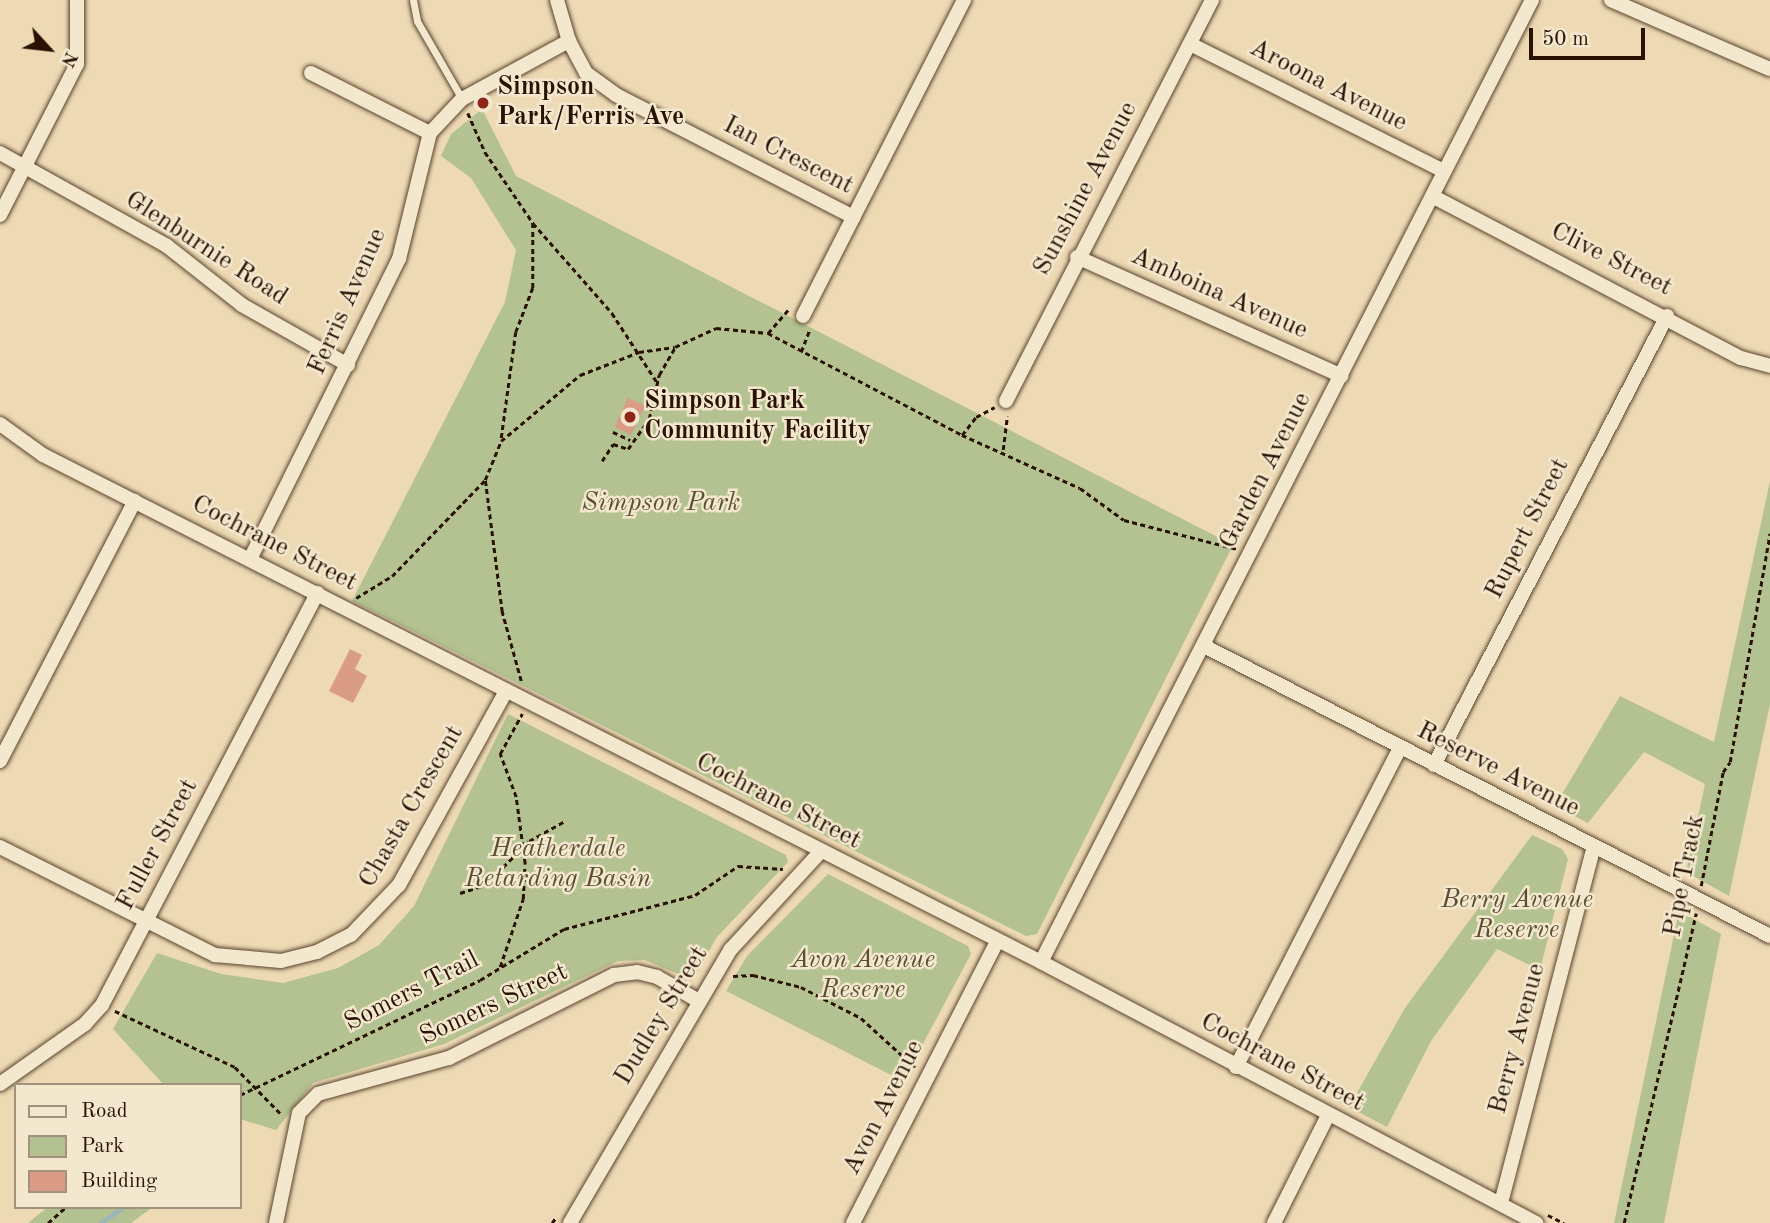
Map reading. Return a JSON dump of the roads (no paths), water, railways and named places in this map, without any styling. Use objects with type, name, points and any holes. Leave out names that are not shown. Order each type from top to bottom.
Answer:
[{"type":"street","points":[[0,215],[77,64],[77,0]]},
{"type":"street","name":"Ian Crescent","points":[[557,0],[569,41],[586,73],[615,95],[853,217]]},
{"type":"street","points":[[803,316],[964,0]]},
{"type":"street","name":"Sunshine Avenue","points":[[1006,401],[1077,257],[1212,0]]},
{"type":"street","name":"Garden Avenue","points":[[1041,962],[1532,0]]},
{"type":"street","points":[[1611,0],[1770,69]]},
{"type":"street","points":[[311,73],[429,133],[462,99],[569,41]]},
{"type":"street","name":"Aroona Avenue","points":[[1190,44],[1444,171]]},
{"type":"street","name":"Ferris Avenue","points":[[250,559],[399,259],[429,133]]},
{"type":"street","name":"Glenburnie Road","points":[[0,153],[167,246],[242,305],[348,365]]},
{"type":"street","name":"Clive Street","points":[[1432,196],[1769,367]]},
{"type":"street","name":"Amboina Avenue","points":[[1077,257],[1342,376]]},
{"type":"street","name":"Rupert Street","points":[[1434,765],[1667,317]]},
{"type":"street","name":"Cochrane Street","points":[[0,424],[43,455],[1041,962],[1328,1115],[1501,1203],[1540,1218]]},
{"type":"street","points":[[0,761],[135,501]]},
{"type":"street","name":"Fuller Street","points":[[0,1084],[102,1005],[317,593]]},
{"type":"street","name":"Reserve Avenue","points":[[1204,646],[1770,936]]},
{"type":"street","name":"Chasta Crescent","points":[[0,847],[215,955],[246,961],[317,953],[351,935],[399,885],[506,691]]},
{"type":"street","points":[[1236,1067],[1400,748]]},
{"type":"street","name":"Berry Avenue","points":[[1501,1203],[1594,847]]},
{"type":"street","name":"Dudley Street","points":[[570,1223],[697,1000],[712,978],[821,851]]},
{"type":"street","name":"Avon Avenue","points":[[853,1223],[997,940]]},
{"type":"street","name":"Somers Street","points":[[276,1223],[295,1127],[306,1102],[318,1094],[449,1058],[614,975],[637,972],[657,977],[697,1000]]},
{"type":"street","points":[[1274,1223],[1328,1115]]},
{"type":"lane","points":[[414,0],[417,21],[462,99]]},
{"type":"waterway","points":[[100,1223],[121,1209]]},
{"type":"place","name":"Simpson Park/Ferris Ave","points":[[483,103]]},
{"type":"place","name":"Simpson Park Community Facility","points":[[630,417]]},
{"type":"park label","name":"Simpson Park","points":[[661,504]]},
{"type":"park label","name":"Heatherdale Retarding Basin","points":[[558,865]]},
{"type":"park label","name":"Berry Avenue Reserve","points":[[1517,916]]},
{"type":"park label","name":"Avon Avenue Reserve","points":[[863,976]]}]
